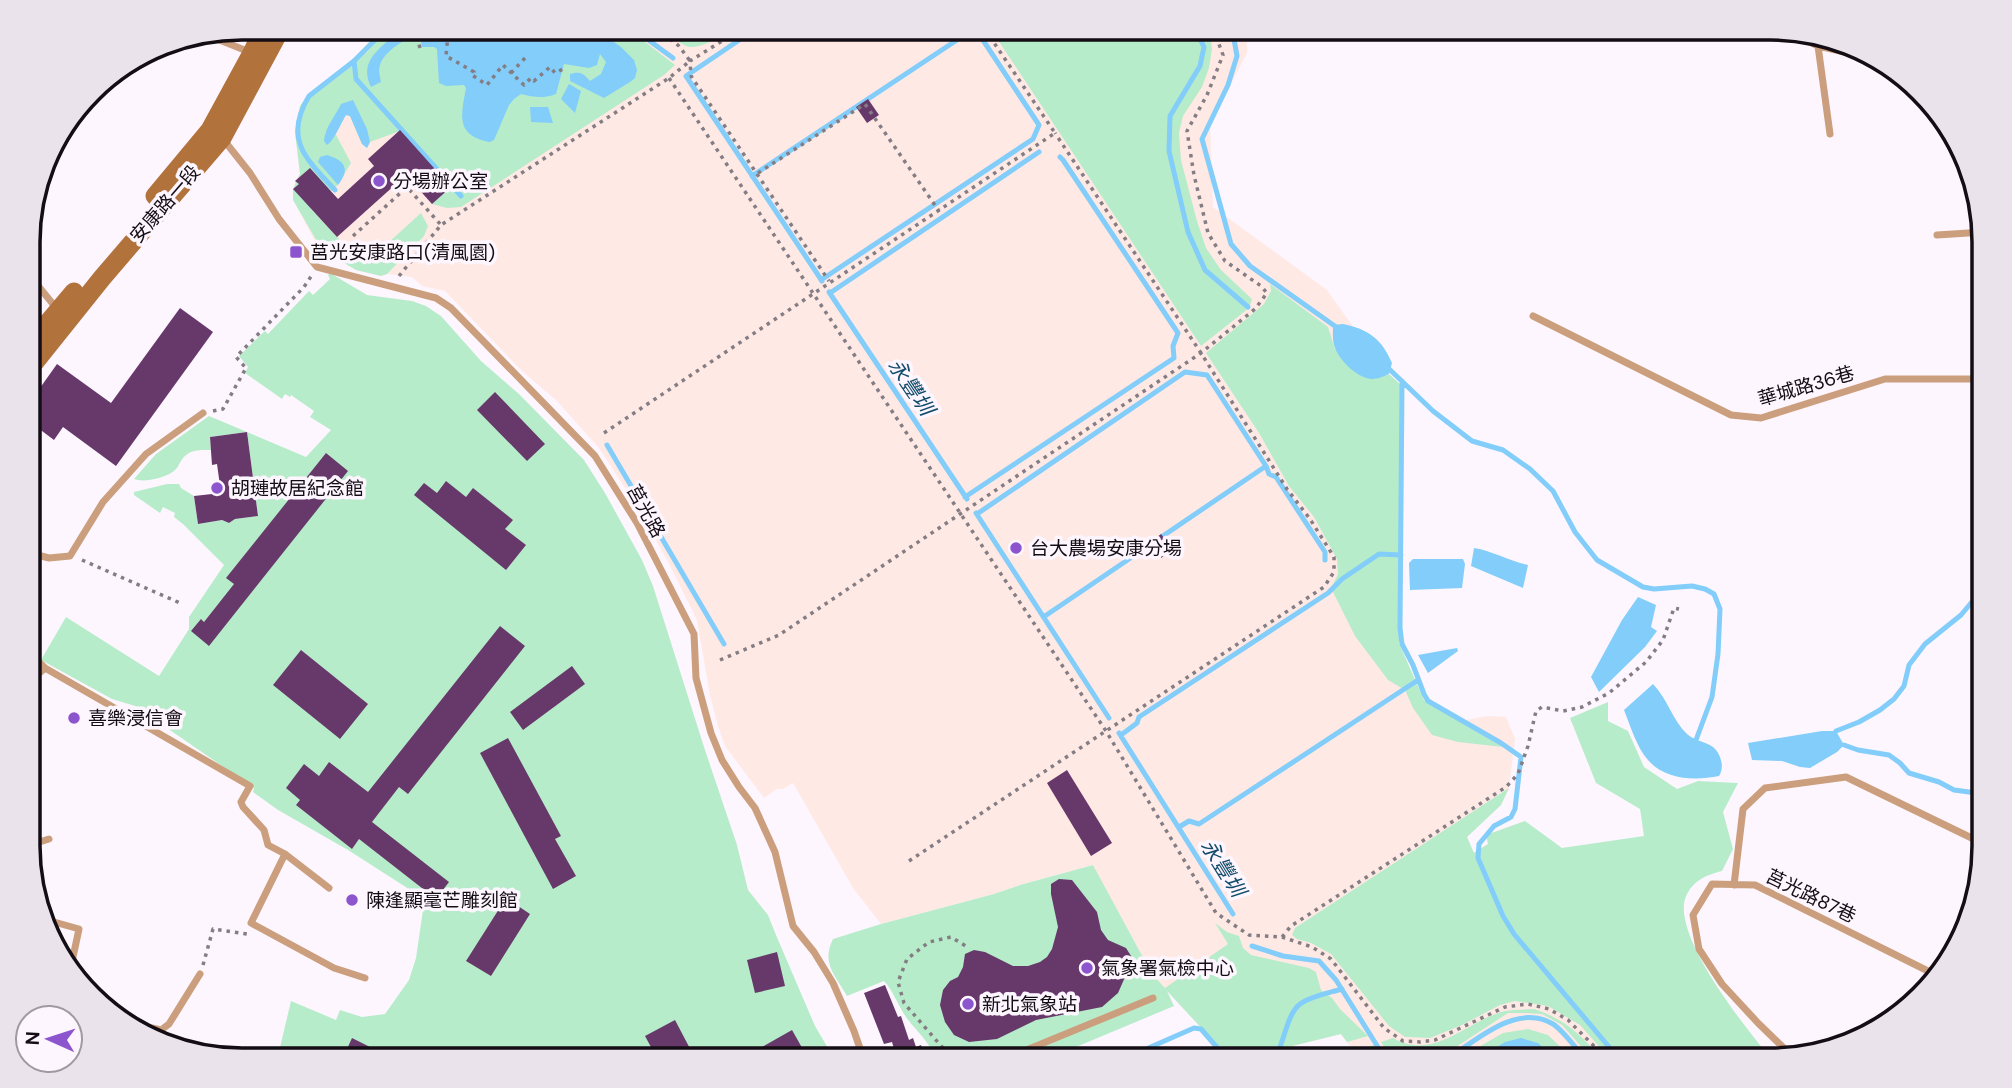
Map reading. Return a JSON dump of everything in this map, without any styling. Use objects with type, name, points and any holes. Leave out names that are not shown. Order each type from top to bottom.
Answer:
[{"type":"main road","name":"安康路一段","points":[[41,331],[216,134],[258,41]]},
{"type":"main road","name":"安康路一段","points":[[41,355],[216,134],[273,41]]},
{"type":"lane","points":[[224,42],[252,53]]},
{"type":"lane","points":[[1818,46],[1830,134]]},
{"type":"lane","name":"莒光路","points":[[216,134],[250,173],[279,219],[317,267],[436,298],[451,309],[595,456],[637,523],[694,634],[696,678],[711,733],[722,760],[755,808],[775,852],[793,926],[814,952],[833,983],[860,1048]]},
{"type":"lane","points":[[1937,235],[1971,234]]},
{"type":"lane","points":[[41,289],[58,310]]},
{"type":"lane","name":"華城路36巷","points":[[1533,316],[1731,415],[1761,418],[1885,379],[1972,379]]},
{"type":"lane","points":[[40,556],[49,558],[70,556],[103,502],[146,454],[204,414]]},
{"type":"lane","points":[[40,663],[250,786],[241,802],[264,830],[268,845],[285,854],[329,888]]},
{"type":"lane","points":[[40,672],[45,668]]},
{"type":"lane","points":[[1734,885],[1743,809],[1765,788],[1846,777],[1972,838]]},
{"type":"lane","points":[[40,842],[49,839]]},
{"type":"lane","points":[[285,854],[251,923],[334,968],[365,978]]},
{"type":"lane","name":"莒光路87巷","points":[[1783,1047],[1722,984],[1699,949],[1693,915],[1712,884],[1755,885],[1928,971]]},
{"type":"lane","points":[[56,922],[79,929],[73,956]]},
{"type":"lane","points":[[159,1030],[169,1024],[200,974]]},
{"type":"lane","points":[[1032,1047],[1153,998]]},
{"type":"path","points":[[720,660],[779,635],[1201,353],[1255,309],[1266,293],[1261,286],[1224,261],[1208,233],[1187,131],[1207,95],[1223,55],[1218,40]]},
{"type":"path","points":[[418,41],[420,48]]},
{"type":"path","points":[[447,41],[446,56],[474,72],[472,75],[487,85],[503,65],[524,85],[531,78],[534,81],[550,67],[555,73],[565,68]]},
{"type":"path","points":[[673,41],[690,61],[691,76],[829,281]]},
{"type":"path","points":[[391,286],[441,225],[723,41]]},
{"type":"path","points":[[909,861],[1324,587],[1334,572],[1334,557],[1328,547],[1287,489],[1201,353],[992,41]]},
{"type":"path","points":[[511,73],[526,58],[523,56]]},
{"type":"path","points":[[669,78],[1106,731],[1216,914],[1249,935],[1282,937],[1312,947],[1331,959],[1384,1028],[1402,1041],[1435,1040],[1505,1007],[1528,1004],[1549,1009],[1568,1020],[1595,1047]]},
{"type":"path","points":[[758,173],[865,104],[939,211]]},
{"type":"path","points":[[604,433],[1055,133]]},
{"type":"path","points":[[353,236],[407,187],[441,225]]},
{"type":"path","points":[[204,414],[223,409],[246,368],[236,357],[304,287]]},
{"type":"path","points":[[70,556],[180,603]]},
{"type":"path","points":[[1282,937],[1291,926],[1506,787],[1518,774],[1528,746],[1535,711],[1542,707],[1563,711],[1582,707],[1609,693],[1646,662],[1662,640],[1674,608],[1679,609]]},
{"type":"path","points":[[200,974],[213,929],[246,935],[251,923]]},
{"type":"path","points":[[943,1048],[904,1003],[898,982],[907,959],[929,942],[951,937],[969,947]]},
{"type":"shaded area","name":"台大農場安康分場","points":[[1247,40],[1247,53],[1210,124],[1213,207],[1327,290],[1390,379],[1392,612],[1413,705],[1452,723],[1487,716],[1506,717],[1515,739],[1509,788],[1501,805],[1467,837],[1473,853],[1488,844],[1486,835],[1525,821],[1561,848],[1577,846],[1742,1047],[1351,1047],[1341,1034],[1287,1047],[1219,1047],[1152,974],[1092,865],[881,924],[853,888],[793,783],[764,798],[725,746],[710,695],[697,620],[636,505],[599,448],[556,400],[522,371],[445,291],[422,286],[412,277],[387,274],[381,276],[356,270],[318,247],[293,200],[295,181],[300,174],[295,132],[300,106],[308,95],[352,60],[370,41]]},
{"type":"green space","points":[[377,41],[644,41],[675,65],[664,75],[461,207],[447,208],[432,204],[400,131],[370,142],[367,148],[362,144],[350,116],[346,115],[335,133],[351,163],[338,185],[311,209],[337,237],[367,262],[421,213],[428,226],[424,236],[387,274],[381,276],[356,270],[322,250],[293,200],[293,189],[300,174],[295,132],[300,106],[308,95],[367,52]]},
{"type":"green space","points":[[677,41],[713,41],[691,47]]},
{"type":"green space","points":[[998,41],[1211,41],[1209,68],[1202,87],[1183,116],[1179,133],[1181,160],[1206,248],[1221,270],[1252,299],[1249,308],[1201,346]]},
{"type":"green space","points":[[330,273],[367,295],[412,301],[441,316],[481,361],[519,394],[584,460],[642,560],[653,586],[737,845],[748,890],[768,915],[815,1026],[828,1048],[280,1048],[291,1001],[336,1020],[340,1010],[362,1017],[385,1014],[409,980],[416,958],[423,910],[412,891],[278,810],[253,792],[254,788],[135,706],[112,699],[41,660],[66,617],[159,676],[189,629],[189,617],[224,565],[174,517],[175,513],[163,507],[160,513],[134,495],[134,492],[167,484],[179,484],[194,496],[198,524],[222,520],[229,523],[235,519],[258,516],[247,432],[306,457],[331,430],[310,417],[314,411],[291,395],[290,397],[285,394],[282,399],[245,373],[248,367],[239,356],[265,331],[268,334],[309,291],[313,295],[330,279]]},
{"type":"green space","points":[[1270,284],[1328,327],[1335,349],[1374,379],[1389,374],[1400,384],[1399,643],[1424,700],[1503,747],[1458,742],[1432,735],[1413,708],[1405,690],[1388,680],[1355,636],[1331,588],[1338,574],[1337,559],[1314,517],[1289,486],[1259,433],[1206,353],[1264,304],[1271,291]]},
{"type":"green space","points":[[209,416],[247,432],[210,437],[211,450],[191,452],[167,475],[150,480],[134,479],[156,454]]},
{"type":"green space","points":[[1608,702],[1608,721],[1628,731],[1644,767],[1677,789],[1698,781],[1738,783],[1723,812],[1733,849],[1722,871],[1702,878],[1690,889],[1684,910],[1688,931],[1698,954],[1728,1002],[1762,1047],[1600,1047],[1580,1025],[1548,1006],[1515,1001],[1500,1005],[1430,1038],[1405,1037],[1389,1026],[1331,954],[1292,935],[1295,928],[1509,788],[1501,805],[1467,837],[1474,853],[1488,844],[1486,835],[1525,821],[1562,848],[1644,836],[1640,809],[1596,783],[1570,718]]},
{"type":"green space","points":[[1093,865],[1152,974],[1165,988],[1228,944],[1215,923],[1227,932],[1239,936],[1243,948],[1251,955],[1316,972],[1321,990],[1368,1036],[1347,1042],[1341,1034],[1287,1047],[1219,1047],[1167,991],[1174,1006],[1075,1047],[930,1048],[904,1014],[884,981],[847,996],[831,969],[828,955],[833,939]]},
{"type":"green space","points":[[1534,1009],[1555,1018],[1572,1029],[1591,1047],[1582,1047],[1562,1025],[1542,1014],[1526,1013],[1508,1013],[1456,1047],[1384,1047],[1381,1042],[1393,1038],[1408,1044],[1435,1043],[1488,1017],[1513,1010]]},
{"type":"green space","points":[[1528,1029],[1548,1035],[1561,1047],[1478,1047],[1503,1033]]},
{"type":"water","points":[[387,41],[404,41],[382,60],[379,67],[381,82],[371,87],[367,69]]},
{"type":"water","points":[[421,41],[612,41],[634,60],[637,70],[635,78],[604,98],[570,81],[570,74],[574,73],[582,73],[590,81],[601,74],[606,62],[600,54],[597,65],[589,68],[564,64],[556,94],[538,97],[521,94],[514,99],[494,140],[490,142],[471,135],[463,123],[464,85],[446,86],[439,83],[437,49],[422,47]]},
{"type":"water","points":[[569,84],[581,91],[575,113],[561,99]]},
{"type":"water","points":[[353,100],[367,129],[370,142],[367,148],[362,144],[350,116],[346,115],[327,145],[324,141],[326,131],[341,104]]},
{"type":"water","points":[[530,107],[548,107],[553,123],[531,122]]},
{"type":"water","points":[[327,155],[344,166],[344,174],[338,185],[318,162],[320,157]]},
{"type":"water","points":[[1343,324],[1367,332],[1379,341],[1392,363],[1389,374],[1367,378],[1345,364],[1337,353],[1333,337],[1333,325]]},
{"type":"water","points":[[1474,548],[1528,565],[1523,588],[1471,566]]},
{"type":"water","points":[[1413,559],[1463,559],[1465,564],[1462,588],[1410,590],[1409,563]]},
{"type":"water","points":[[1638,597],[1656,605],[1651,627],[1657,631],[1645,647],[1599,692],[1591,677],[1622,620]]},
{"type":"water","points":[[1457,648],[1458,651],[1428,673],[1418,655]]},
{"type":"water","points":[[1653,684],[1687,734],[1716,750],[1722,763],[1719,776],[1690,778],[1672,775],[1655,767],[1644,755],[1624,710]]},
{"type":"water","points":[[1836,731],[1844,745],[1810,768],[1782,761],[1752,760],[1748,743]]},
{"type":"water","points":[[1521,1038],[1543,1047],[1497,1047]]},
{"type":"building","points":[[868,99],[879,115],[867,123],[856,107]]},
{"type":"building","name":"分場辦公室","points":[[400,130],[451,187],[432,204],[406,175],[337,237],[293,189],[299,184],[295,181],[310,168],[338,199],[374,166],[368,159]]},
{"type":"building","points":[[180,308],[213,332],[116,466],[63,427],[54,440],[41,430],[41,387],[57,364],[111,403]]},
{"type":"building","points":[[495,392],[545,444],[527,461],[477,410]]},
{"type":"building","points":[[247,432],[258,516],[235,519],[229,523],[222,520],[198,524],[194,496],[221,493],[217,464],[212,465],[210,437]]},
{"type":"building","points":[[326,453],[348,471],[209,646],[191,631],[201,619],[204,622],[234,584],[226,578]]},
{"type":"building","points":[[446,481],[466,497],[473,488],[513,520],[505,529],[526,545],[506,570],[414,495],[424,483],[437,493]]},
{"type":"building","points":[[1161,534],[1173,550],[1161,558],[1150,543]]},
{"type":"building","points":[[500,626],[525,646],[408,794],[399,787],[372,822],[449,882],[436,899],[359,839],[352,849],[296,805],[300,800],[286,788],[304,764],[319,776],[329,762],[368,792]]},
{"type":"building","points":[[301,650],[368,704],[340,739],[273,685]]},
{"type":"building","points":[[572,666],[585,684],[523,730],[510,712]]},
{"type":"building","points":[[508,738],[561,836],[555,839],[576,876],[553,889],[480,753]]},
{"type":"building","points":[[1067,770],[1112,843],[1091,856],[1047,783]]},
{"type":"building","points":[[1059,879],[1072,880],[1097,912],[1101,930],[1108,940],[1126,948],[1133,959],[1118,993],[1102,1007],[1036,1020],[997,1039],[969,1042],[954,1035],[945,1022],[940,1005],[943,990],[950,981],[958,977],[963,967],[965,954],[974,950],[985,952],[1013,966],[1028,966],[1047,957],[1058,927],[1051,884]]},
{"type":"building","points":[[506,898],[530,914],[491,976],[466,961]]},
{"type":"building","points":[[777,952],[785,986],[755,993],[747,960]]},
{"type":"building","points":[[885,985],[898,1017],[901,1016],[909,1040],[913,1038],[916,1047],[921,1045],[922,1048],[894,1048],[892,1042],[884,1044],[864,993]]},
{"type":"building","points":[[675,1020],[690,1048],[651,1048],[645,1036]]},
{"type":"building","points":[[792,1030],[802,1048],[761,1048]]},
{"type":"building","points":[[352,1038],[372,1048],[347,1048]]},
{"type":"waterway","points":[[1201,40],[1204,47],[1200,66],[1170,116],[1169,151],[1188,232],[1205,270],[1248,307]]},
{"type":"waterway","points":[[1234,40],[1237,56],[1228,85],[1202,139],[1231,244],[1250,266],[1339,329]]},
{"type":"waterway","points":[[335,190],[301,148],[298,136],[301,111],[309,96],[354,61],[374,41]]},
{"type":"waterway","name":"永豐圳","points":[[649,41],[673,58]]},
{"type":"waterway","name":"永豐圳","points":[[738,41],[686,76],[822,281]]},
{"type":"waterway","points":[[752,176],[956,41]]},
{"type":"waterway","points":[[821,280],[1033,139],[1039,125],[983,41]]},
{"type":"waterway","points":[[354,61],[356,79],[461,196]]},
{"type":"waterway","points":[[830,293],[1039,152]]},
{"type":"waterway","points":[[965,497],[1174,358],[1173,346],[1178,333],[1060,157]]},
{"type":"waterway","name":"永豐圳","points":[[829,292],[967,499]]},
{"type":"waterway","points":[[1385,365],[1433,411],[1472,441],[1503,450],[1530,469],[1553,491],[1575,532],[1597,560],[1643,587],[1654,589],[1692,586],[1714,594],[1720,609],[1718,654],[1712,697],[1696,740]]},
{"type":"waterway","points":[[977,514],[1185,372],[1207,375],[1266,466],[1045,616]]},
{"type":"waterway","points":[[1402,381],[1402,644],[1428,701],[1521,757],[1515,809],[1511,817],[1494,826],[1479,844],[1478,858],[1503,916],[1514,934],[1609,1047]]},
{"type":"waterway","points":[[607,445],[724,644]]},
{"type":"waterway","points":[[1266,466],[1325,552],[1325,560]]},
{"type":"waterway","name":"永豐圳","points":[[976,513],[1109,718]]},
{"type":"waterway","points":[[1121,735],[1137,723],[1139,717],[1328,593],[1342,579],[1379,554],[1401,555]]},
{"type":"waterway","points":[[1836,731],[1859,722],[1894,699],[1904,686],[1909,665],[1925,644],[1961,615],[1972,602]]},
{"type":"waterway","points":[[1179,827],[1189,821],[1199,824],[1418,680]]},
{"type":"waterway","name":"永豐圳","points":[[1119,733],[1233,914]]},
{"type":"waterway","points":[[1844,745],[1889,755],[1909,773],[1939,782],[1954,790],[1972,792]]},
{"type":"waterway","name":"永豐圳","points":[[1252,946],[1283,956],[1319,961],[1336,980],[1378,1047]]},
{"type":"waterway","points":[[1279,1047],[1291,1015],[1300,1004],[1342,989]]},
{"type":"waterway","name":"永豐圳","points":[[1464,1047],[1497,1027],[1525,1018],[1539,1018],[1553,1024],[1575,1047]]},
{"type":"waterway","points":[[1150,1047],[1194,1028],[1201,1029],[1217,1047]]},
{"type":"place","name":"分場辦公室","points":[[379,181]]},
{"type":"place","name":"莒光安康路口(清風園)","points":[[296,252]]},
{"type":"place","name":"胡璉故居紀念館","points":[[217,488]]},
{"type":"place","name":"台大農場安康分場","points":[[1016,548]]},
{"type":"place","name":"喜樂浸信會","points":[[74,718]]},
{"type":"place","name":"陳逢顯毫芒雕刻館","points":[[352,900]]},
{"type":"place","name":"氣象署氣檢中心","points":[[1087,968]]},
{"type":"place","name":"新北氣象站","points":[[968,1004]]}]
